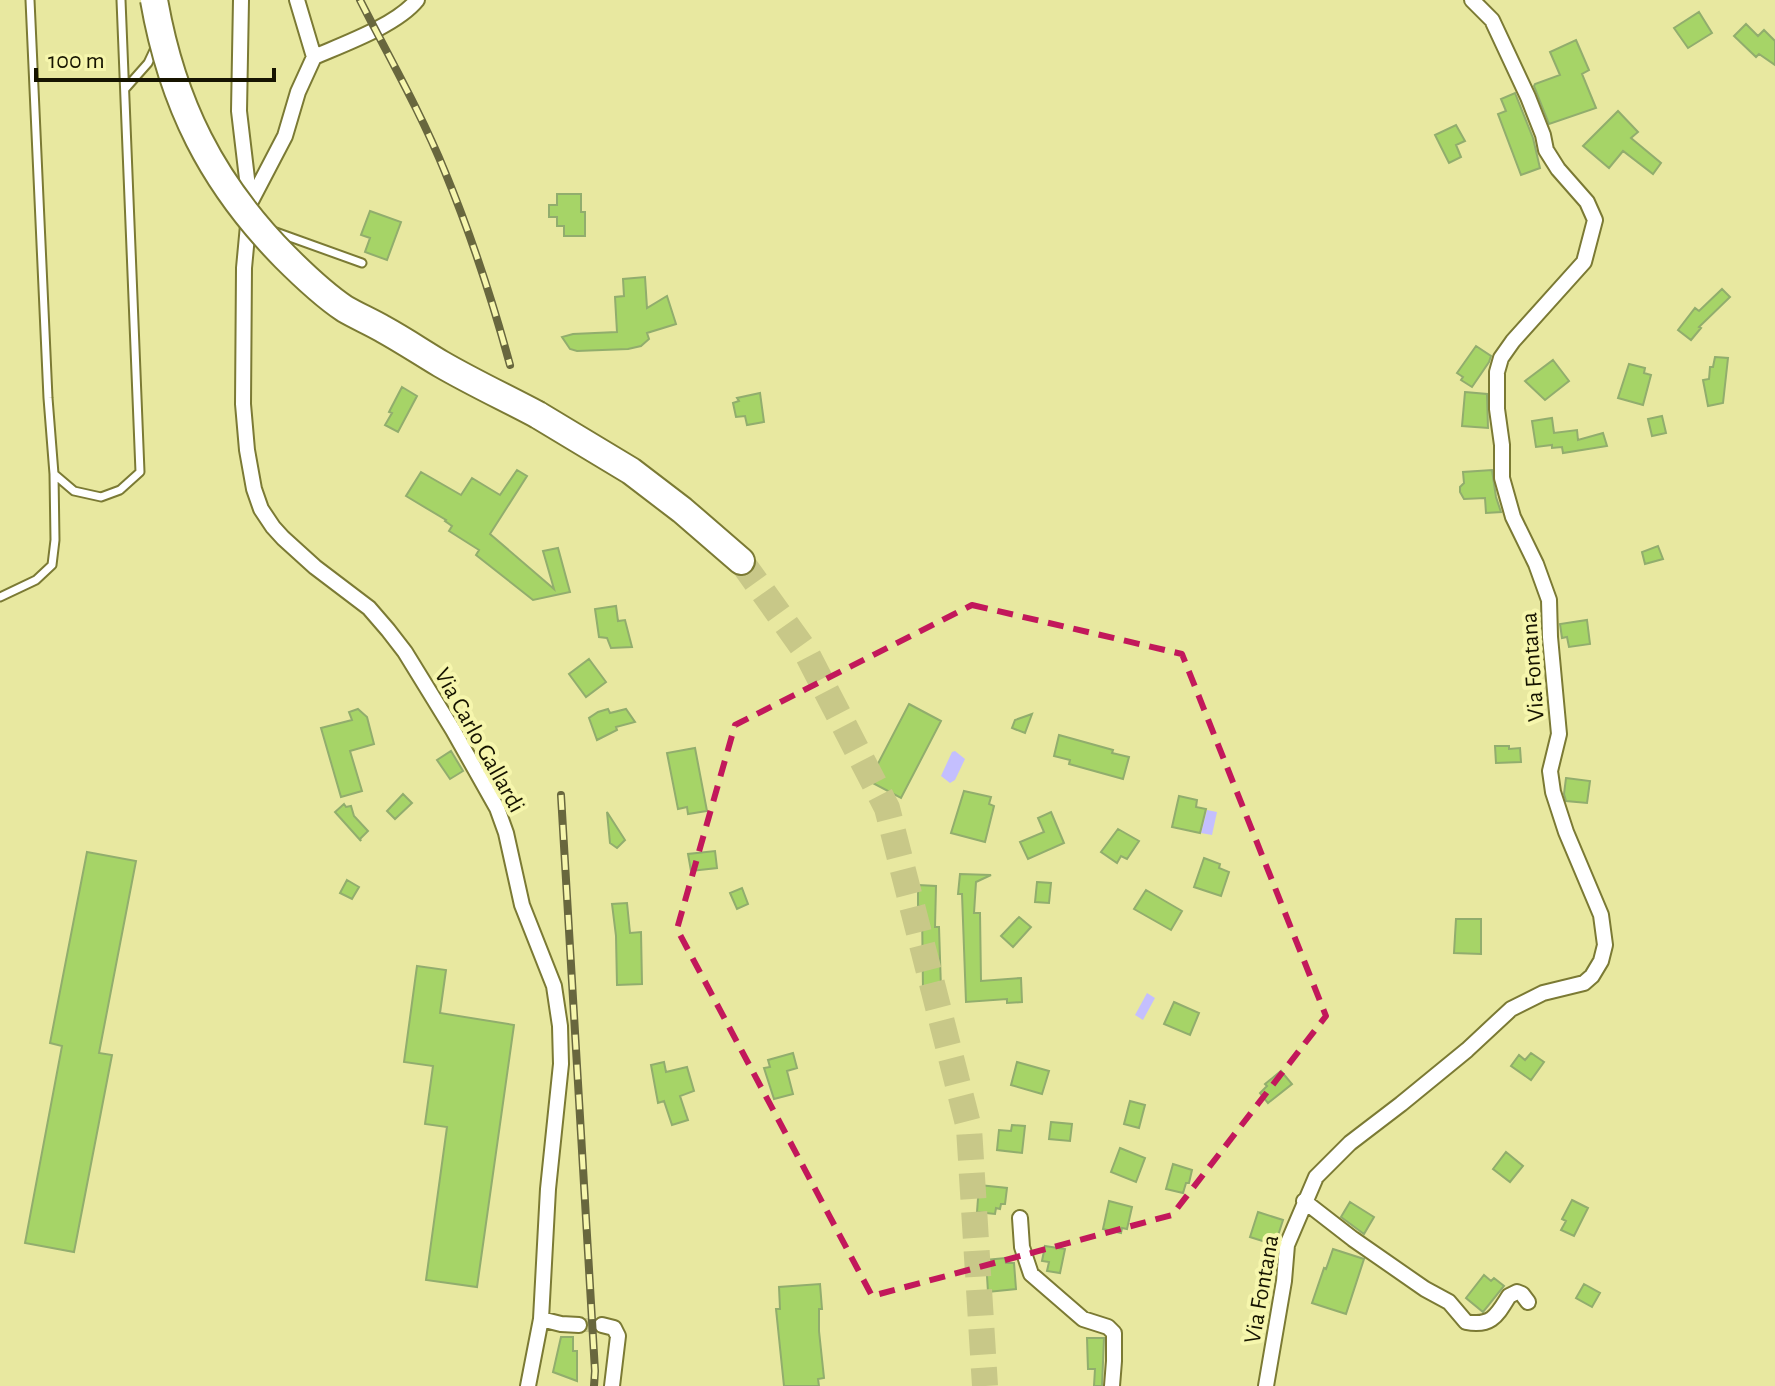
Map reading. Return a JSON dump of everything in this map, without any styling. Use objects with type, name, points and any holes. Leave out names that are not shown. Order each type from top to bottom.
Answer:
[{"type":"highway","points":[[161,9],[168,65],[195,132],[235,200],[300,272],[344,308],[565,430],[631,471],[741,561]]},
{"type":"street","points":[[241,0],[239,111],[250,204]]},
{"type":"street","points":[[250,204],[285,136],[298,92],[314,57],[297,0]]},
{"type":"street","points":[[314,57],[361,37],[404,12],[417,0]]},
{"type":"street","name":"Via Fontana","points":[[1266,1386],[1287,1245],[1316,1177],[1350,1143],[1467,1050],[1511,1009],[1543,993],[1584,983],[1601,961],[1605,945],[1601,915],[1566,832],[1553,792],[1550,771],[1559,734],[1549,600],[1527,542],[1513,517],[1502,478],[1497,409],[1497,372],[1501,358],[1584,262],[1595,220],[1587,202],[1546,150],[1528,97],[1492,20],[1472,0]]},
{"type":"street","name":"Via Carlo Gallardi","points":[[250,204],[244,268],[243,404],[249,463],[261,509],[292,547],[369,608],[405,652],[453,730],[497,808],[506,833],[522,905],[554,986],[560,1026],[561,1064],[548,1189],[541,1319],[528,1386]]},
{"type":"street","points":[[1304,1201],[1353,1239],[1449,1302],[1466,1322],[1492,1320],[1513,1293],[1522,1294],[1528,1302]]},
{"type":"street","points":[[1020,1218],[1022,1247],[1031,1274],[1083,1319],[1108,1327],[1114,1333],[1112,1386]]},
{"type":"street","points":[[541,1319],[579,1325]]},
{"type":"street","points":[[602,1325],[614,1328],[618,1336],[612,1386]]},
{"type":"lane","points":[[0,597],[36,580],[52,565],[55,540],[30,0]]},
{"type":"lane","points":[[54,474],[74,491],[101,497],[120,490],[140,472],[121,0]]},
{"type":"lane","points":[[125,89],[148,63],[161,9]]},
{"type":"lane","points":[[248,223],[362,263]]},
{"type":"highlighted area","points":[[972,605],[1182,654],[1326,1016],[1172,1215],[872,1296],[677,929],[735,725]]},
{"type":"shaded area","points":[[955,751],[965,759],[955,780],[950,783],[941,776]]},
{"type":"shaded area","points":[[1207,810],[1217,812],[1212,835],[1201,833]]},
{"type":"shaded area","points":[[1147,993],[1155,998],[1143,1020],[1135,1015]]},
{"type":"building","points":[[1699,12],[1712,33],[1688,48],[1674,28]]},
{"type":"building","points":[[1746,24],[1758,36],[1764,30],[1775,41],[1775,65],[1759,54],[1756,57],[1734,36]]},
{"type":"building","points":[[1576,40],[1589,70],[1582,74],[1596,108],[1549,124],[1534,86],[1560,75],[1550,52]]},
{"type":"building","points":[[1515,93],[1533,138],[1540,168],[1521,175],[1498,114],[1506,111],[1501,99]]},
{"type":"building","points":[[1618,111],[1638,132],[1631,138],[1661,163],[1653,174],[1623,151],[1609,168],[1583,146]]},
{"type":"building","points":[[1456,125],[1465,141],[1456,145],[1461,157],[1449,163],[1435,135]]},
{"type":"building","points":[[557,194],[581,194],[585,236],[564,236],[564,226],[557,226],[557,217],[549,217],[549,205],[557,205]]},
{"type":"building","points":[[370,211],[401,222],[387,260],[365,252],[370,238],[361,235]]},
{"type":"building","points":[[645,277],[647,308],[667,296],[676,324],[647,333],[649,339],[641,346],[628,349],[570,349],[562,337],[617,332],[615,297],[624,296],[623,279]]},
{"type":"building","points":[[1722,289],[1730,297],[1699,327],[1691,340],[1678,330],[1695,308],[1699,311]]},
{"type":"building","points":[[1476,346],[1491,356],[1472,387],[1457,373]]},
{"type":"building","points":[[1715,357],[1728,358],[1723,403],[1708,406],[1703,380],[1709,379]]},
{"type":"building","points":[[1553,360],[1569,381],[1545,400],[1525,381]]},
{"type":"building","points":[[1629,364],[1645,368],[1644,373],[1651,375],[1643,405],[1618,398]]},
{"type":"building","points":[[402,387],[417,396],[398,432],[385,425]]},
{"type":"building","points":[[1465,392],[1487,394],[1488,428],[1462,426]]},
{"type":"building","points":[[760,393],[764,422],[747,425],[745,416],[736,417],[733,403],[739,401],[737,398]]},
{"type":"building","points":[[1662,416],[1666,433],[1652,436],[1648,419]]},
{"type":"building","points":[[1552,418],[1554,433],[1577,430],[1578,440],[1603,433],[1607,446],[1563,453],[1562,447],[1536,447],[1532,421]]},
{"type":"building","points":[[517,470],[527,476],[490,534],[554,589],[543,551],[558,548],[570,592],[533,600],[476,555],[479,550],[449,531],[452,526],[446,520],[406,496],[421,472],[461,495],[472,478],[500,495]]},
{"type":"building","points":[[1492,470],[1501,512],[1486,513],[1485,498],[1464,499],[1460,487],[1464,483],[1463,472]]},
{"type":"building","points":[[1658,546],[1663,559],[1645,564],[1642,552]]},
{"type":"building","points":[[616,606],[618,621],[625,620],[632,647],[611,648],[607,638],[599,637],[595,609]]},
{"type":"building","points":[[1587,620],[1590,644],[1569,647],[1567,637],[1562,638],[1560,624]]},
{"type":"building","points":[[589,659],[606,682],[586,697],[569,674]]},
{"type":"building","points":[[909,704],[941,721],[901,798],[869,781]]},
{"type":"building","points":[[358,709],[367,717],[374,744],[350,751],[362,791],[341,797],[321,728],[352,720],[349,712]]},
{"type":"building","points":[[608,709],[610,713],[626,709],[635,722],[616,727],[617,730],[597,740],[589,718]]},
{"type":"building","points":[[1032,714],[1025,733],[1012,728],[1015,720]]},
{"type":"building","points":[[1059,735],[1129,757],[1123,779],[1069,764],[1070,760],[1054,756]]},
{"type":"building","points":[[1495,746],[1520,748],[1521,762],[1496,763]]},
{"type":"building","points":[[695,748],[707,811],[688,814],[687,807],[678,809],[667,753]]},
{"type":"building","points":[[451,751],[463,771],[450,779],[437,760]]},
{"type":"building","points":[[1566,778],[1590,781],[1587,803],[1566,801]]},
{"type":"building","points":[[964,791],[991,797],[989,804],[994,806],[985,842],[951,833]]},
{"type":"building","points":[[403,794],[412,803],[395,819],[387,811]]},
{"type":"building","points":[[1179,796],[1197,800],[1196,807],[1206,809],[1200,833],[1172,827]]},
{"type":"building","points":[[344,804],[351,806],[354,816],[368,831],[361,841],[335,812]]},
{"type":"building","points":[[607,812],[625,840],[617,848],[610,843]]},
{"type":"building","points":[[1051,812],[1064,843],[1028,859],[1020,842],[1044,832],[1038,818]]},
{"type":"building","points":[[1118,829],[1139,841],[1127,859],[1121,856],[1117,863],[1101,852]]},
{"type":"building","points":[[715,851],[717,868],[691,871],[688,854]]},
{"type":"building","points":[[87,852],[136,861],[99,1053],[112,1055],[74,1252],[25,1243],[62,1046],[50,1043]]},
{"type":"building","points":[[1204,858],[1220,864],[1219,868],[1229,872],[1221,896],[1194,887]]},
{"type":"building","points":[[960,874],[991,875],[976,882],[974,913],[980,913],[981,981],[1021,978],[1022,1002],[1007,1003],[1007,999],[966,1002],[962,894],[958,894]]},
{"type":"building","points":[[347,880],[359,887],[352,899],[340,893]]},
{"type":"building","points":[[1037,882],[1051,883],[1049,903],[1035,902]]},
{"type":"building","points":[[918,885],[936,886],[935,927],[939,927],[941,989],[923,990],[922,907],[918,906]]},
{"type":"building","points":[[742,888],[748,904],[737,909],[730,893]]},
{"type":"building","points":[[1146,890],[1182,911],[1171,930],[1134,909]]},
{"type":"building","points":[[627,903],[630,933],[641,932],[642,984],[617,985],[612,904]]},
{"type":"building","points":[[1019,917],[1031,927],[1013,947],[1001,936]]},
{"type":"building","points":[[1456,919],[1481,919],[1481,954],[1454,953]]},
{"type":"building","points":[[417,966],[446,970],[440,1013],[514,1025],[477,1287],[426,1280],[447,1127],[425,1124],[433,1066],[404,1062]]},
{"type":"building","points":[[1174,1002],[1199,1013],[1190,1035],[1164,1024]]},
{"type":"building","points":[[793,1053],[797,1068],[787,1071],[793,1094],[774,1099],[764,1068],[770,1067],[768,1060]]},
{"type":"building","points":[[1531,1053],[1544,1062],[1531,1080],[1511,1066],[1519,1055],[1525,1060]]},
{"type":"building","points":[[664,1062],[666,1072],[687,1067],[694,1091],[680,1096],[688,1120],[672,1125],[664,1101],[658,1103],[651,1065]]},
{"type":"building","points":[[1017,1062],[1049,1071],[1042,1094],[1011,1085]]},
{"type":"building","points":[[1281,1071],[1292,1084],[1268,1103],[1260,1093],[1267,1086],[1265,1084]]},
{"type":"building","points":[[1130,1101],[1145,1105],[1139,1128],[1124,1124]]},
{"type":"building","points":[[1051,1122],[1072,1124],[1070,1141],[1049,1139]]},
{"type":"building","points":[[1012,1125],[1025,1126],[1022,1153],[997,1150],[999,1130],[1011,1131]]},
{"type":"building","points":[[1120,1148],[1145,1158],[1136,1182],[1111,1172]]},
{"type":"building","points":[[1506,1152],[1523,1166],[1510,1182],[1493,1169]]},
{"type":"building","points":[[1173,1164],[1192,1170],[1183,1193],[1166,1189]]},
{"type":"building","points":[[979,1185],[1007,1188],[1005,1204],[1001,1204],[1000,1209],[996,1208],[995,1214],[977,1212]]},
{"type":"building","points":[[1572,1200],[1588,1208],[1574,1236],[1561,1230],[1566,1221],[1562,1219]]},
{"type":"building","points":[[1109,1201],[1132,1207],[1127,1229],[1122,1228],[1121,1233],[1103,1229]]},
{"type":"building","points":[[1350,1202],[1374,1217],[1364,1234],[1341,1217]]},
{"type":"building","points":[[1258,1212],[1283,1220],[1275,1245],[1250,1237]]},
{"type":"building","points":[[1045,1246],[1065,1249],[1060,1273],[1047,1271],[1049,1262],[1042,1261]]},
{"type":"building","points":[[1333,1249],[1364,1259],[1346,1314],[1312,1303]]},
{"type":"building","points":[[1005,1258],[1006,1263],[1014,1263],[1016,1289],[988,1292],[986,1260]]},
{"type":"building","points":[[1484,1275],[1504,1286],[1483,1312],[1466,1298]]},
{"type":"building","points":[[820,1284],[822,1309],[819,1309],[819,1331],[824,1378],[818,1379],[819,1386],[784,1386],[776,1309],[780,1309],[779,1287]]},
{"type":"building","points":[[1584,1284],[1600,1293],[1592,1307],[1576,1298]]},
{"type":"building","points":[[561,1337],[573,1337],[573,1351],[577,1351],[577,1381],[553,1372]]},
{"type":"building","points":[[1087,1338],[1104,1338],[1102,1386],[1094,1386],[1095,1369],[1088,1369]]},
{"type":"tunnel","points":[[741,561],[806,652],[887,808],[969,1128],[985,1386]]},
{"type":"tunnel","points":[[579,1325],[602,1325]]},
{"type":"railway","points":[[360,0],[436,150],[464,219],[510,365]]},
{"type":"railway","points":[[561,795],[594,1386]]}]
